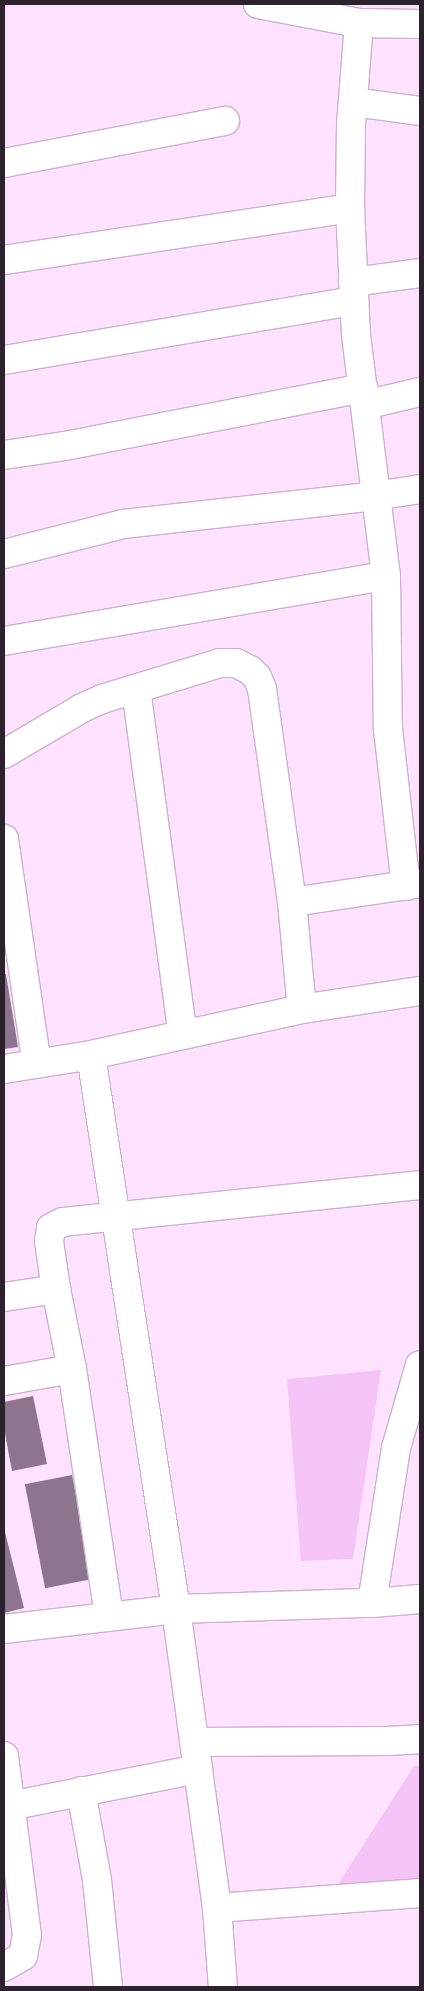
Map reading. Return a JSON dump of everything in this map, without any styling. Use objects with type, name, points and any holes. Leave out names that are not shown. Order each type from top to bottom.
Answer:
[{"type":"street","points":[[258,4],[322,10],[359,22],[420,24]]},
{"type":"street","points":[[292,902],[413,885],[388,729],[386,576],[375,496],[354,292],[350,208],[353,102],[359,22]]},
{"type":"street","points":[[353,102],[420,111]]},
{"type":"street","points":[[4,163],[225,121]]},
{"type":"street","points":[[4,260],[350,208]]},
{"type":"street","points":[[4,360],[354,292],[420,273]]},
{"type":"street","points":[[4,456],[364,396],[420,392]]},
{"type":"street","points":[[4,554],[123,524],[375,496],[420,489]]},
{"type":"street","points":[[4,641],[386,576]]},
{"type":"street","points":[[4,754],[82,708],[136,689],[220,663],[236,663],[250,670],[257,677],[262,689],[292,902],[302,1009]]},
{"type":"street","points":[[136,689],[183,1035]]},
{"type":"street","points":[[4,839],[37,1064]]},
{"type":"street","points":[[4,1068],[91,1055],[302,1009],[420,991]]},
{"type":"street","points":[[91,1055],[176,1609],[217,1908],[223,1987]]},
{"type":"street","points":[[109,1616],[72,1369],[56,1289],[49,1241],[52,1228],[63,1222],[420,1185]]},
{"type":"street","points":[[4,1297],[56,1289]]},
{"type":"street","points":[[372,1603],[396,1448],[420,1365]]},
{"type":"street","points":[[4,1381],[72,1369]]},
{"type":"street","points":[[4,1629],[176,1609],[372,1603],[420,1598]]},
{"type":"street","points":[[194,1742],[386,1741],[420,1738]]},
{"type":"street","points":[[4,1756],[8,1806],[27,1935],[23,1956],[4,1967]]},
{"type":"street","points":[[8,1806],[198,1769]]},
{"type":"street","points":[[82,1791],[97,1880],[108,1987]]},
{"type":"street","points":[[217,1908],[420,1893]]},
{"type":"shaded area","points":[[381,1370],[353,1559],[301,1561],[287,1379]]},
{"type":"shaded area","points":[[414,1766],[420,1766],[420,1879],[335,1889]]},
{"type":"building","points":[[4,974],[6,974],[18,1047],[4,1049]]},
{"type":"building","points":[[33,1396],[47,1464],[12,1471],[4,1428],[4,1402]]},
{"type":"building","points":[[72,1475],[92,1579],[45,1588],[25,1484]]},
{"type":"building","points":[[4,1528],[24,1608],[4,1613]]}]
